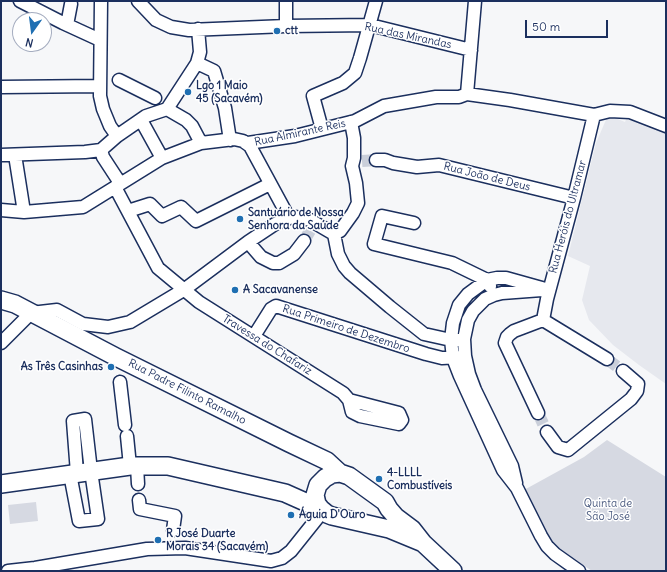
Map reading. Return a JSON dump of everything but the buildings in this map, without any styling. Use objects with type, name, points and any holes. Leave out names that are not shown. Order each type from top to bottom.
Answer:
[{"type":"street","points":[[20,1],[100,40]]},
{"type":"street","points":[[101,1],[100,96],[103,109],[110,126],[117,136]]},
{"type":"street","name":"Rua das Mirandas","points":[[138,1],[156,20],[171,27],[189,30],[286,26],[370,25],[471,50]]},
{"type":"street","points":[[286,1],[286,26]]},
{"type":"street","points":[[322,128],[313,96],[344,83],[350,78],[358,67],[376,1]]},
{"type":"street","points":[[467,94],[475,1]]},
{"type":"street","points":[[67,25],[71,4]]},
{"type":"street","points":[[1,155],[101,150],[117,136],[146,116],[168,107],[197,63],[200,52],[198,29]]},
{"type":"street","points":[[197,63],[214,72],[225,108],[230,140]]},
{"type":"street","points":[[100,72],[156,98],[186,120],[192,126],[201,143]]},
{"type":"street","points":[[1,87],[100,86]]},
{"type":"street","name":"Rua Almirante Reis","points":[[24,212],[83,207],[162,158],[201,143],[230,140],[248,143],[295,136],[322,128],[351,122],[384,106],[436,97],[459,96],[467,94],[594,115]]},
{"type":"street","points":[[594,115],[610,111],[630,112],[666,126]]},
{"type":"street","name":"Rua Heróis do Ultramar","points":[[543,320],[549,290],[574,198],[594,115]]},
{"type":"street","points":[[141,120],[162,158]]},
{"type":"street","points":[[1,343],[31,313],[56,310],[83,324],[108,327],[130,322],[185,289],[248,242],[275,224],[288,218],[296,217],[310,220],[312,226],[334,234],[340,231],[353,213],[358,203],[352,166],[358,162],[351,122]]},
{"type":"street","points":[[248,143],[288,218]]},
{"type":"street","name":"Travessa do Chafariz","points":[[101,150],[128,211],[158,268],[199,302],[344,393],[349,400]]},
{"type":"street","points":[[1,210],[24,212],[15,155]]},
{"type":"street","name":"Rua João de Deus","points":[[376,160],[385,160],[393,163],[417,167],[439,165],[574,198]]},
{"type":"street","points":[[128,211],[150,204],[162,216],[181,207],[196,220],[270,184]]},
{"type":"street","points":[[414,223],[382,216],[374,244],[452,263],[487,280],[494,295]]},
{"type":"street","points":[[334,234],[338,254],[344,266],[350,273],[418,330],[430,336],[451,340],[464,339]]},
{"type":"street","points":[[248,242],[261,257],[273,263],[279,263],[294,254],[304,241]]},
{"type":"street","points":[[549,290],[506,278],[487,280],[468,294],[459,306],[453,323],[451,340],[459,357],[466,391],[503,470],[517,488],[547,546],[555,554],[579,571]]},
{"type":"street","points":[[459,357],[468,320],[473,311],[485,300],[502,293],[549,290]]},
{"type":"street","name":"Rua Padre Filinto Ramalho","points":[[1,300],[15,304],[262,430],[328,461],[340,473],[349,476],[385,502],[396,517],[412,529],[424,543]]},
{"type":"street","name":"Rua Primeiro de Dezembro","points":[[254,336],[272,309],[276,306],[426,354],[442,358],[459,357]]},
{"type":"street","points":[[538,413],[505,343],[507,337],[514,331],[543,320],[607,359]]},
{"type":"street","points":[[547,432],[558,447],[568,450],[631,399],[637,391],[638,384],[624,371]]},
{"type":"street","points":[[120,382],[126,430],[138,484]]},
{"type":"street","points":[[1,484],[134,466],[168,466],[285,493],[332,516],[400,532],[424,543],[453,571]]},
{"type":"street","points":[[322,510],[316,500],[318,485],[332,474],[340,473]]},
{"type":"street","points":[[285,493],[318,485]]},
{"type":"street","points":[[139,500],[140,509],[175,516],[173,530]]},
{"type":"street","points":[[375,526],[383,524],[386,521],[389,509]]},
{"type":"street","points":[[8,571],[36,570],[147,550],[185,548],[271,561],[282,558],[291,551],[322,510]]},
{"type":"shaded area","points":[[608,115],[625,122],[627,117],[666,133],[666,384],[613,345],[589,320],[582,300],[590,266],[568,256],[596,143]]},
{"type":"green space","name":"Quinta de São José","points":[[607,440],[666,477],[666,571],[592,571],[549,542],[524,490],[584,457]]},
{"type":"green space","points":[[36,502],[38,521],[10,524],[8,505]]},
{"type":"tunnel","points":[[362,161],[376,160]]},
{"type":"tunnel","points":[[304,241],[311,229]]},
{"type":"tunnel","points":[[607,359],[623,371]]},
{"type":"tunnel","points":[[538,413],[547,432]]},
{"type":"place","name":"ctt","points":[[277,31]]},
{"type":"place","name":"Lgo 1 Maio 45 (Sacavém)","points":[[188,92]]},
{"type":"place","name":"Santuário de Nossa Senhora da Saúde","points":[[240,219]]},
{"type":"place","name":"A Sacavanense","points":[[235,290]]},
{"type":"place","name":"As Três Casinhas","points":[[111,367]]},
{"type":"place","name":"4-LLLL Combustíveis","points":[[379,479]]},
{"type":"place","name":"Águia D'Ouro","points":[[291,515]]},
{"type":"place","name":"R José Duarte Morais 34 (Sacavém)","points":[[158,540]]}]
